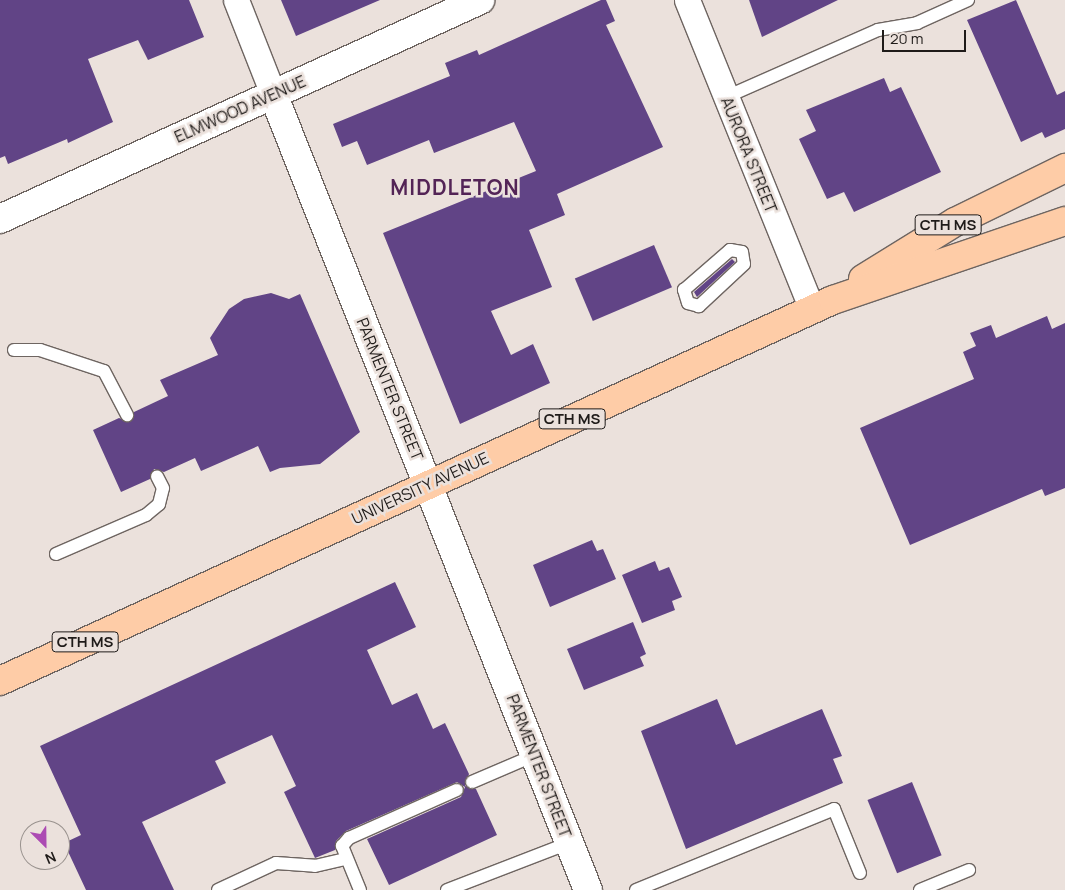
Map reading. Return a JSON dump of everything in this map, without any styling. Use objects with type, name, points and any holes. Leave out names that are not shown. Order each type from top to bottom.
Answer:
[{"type":"main road","name":"UNIVERSITY AVENUE","points":[[840,297],[912,246],[1065,168]]},
{"type":"main road","name":"UNIVERSITY AVENUE","points":[[0,681],[812,309],[840,297],[1065,221]]},
{"type":"street","name":"PARMENTER STREET","points":[[236,0],[588,890]]},
{"type":"street","name":"ELMWOOD AVENUE","points":[[0,219],[480,0]]},
{"type":"street","name":"AURORA STREET","points":[[687,0],[812,309]]},
{"type":"lane","points":[[726,97],[878,30],[917,23],[968,0]]},
{"type":"lane","points":[[730,250],[742,252],[744,264],[699,306],[688,303],[684,290],[730,250]]},
{"type":"lane","points":[[14,350],[40,350],[104,371],[126,415]]},
{"type":"lane","points":[[56,554],[146,515],[160,504],[164,488],[157,476]]},
{"type":"lane","points":[[472,782],[535,755]]},
{"type":"lane","points":[[360,890],[345,859],[342,846],[349,838],[457,790]]},
{"type":"lane","points":[[636,890],[834,809],[860,873]]},
{"type":"lane","points":[[447,890],[569,843]]},
{"type":"lane","points":[[218,890],[276,863],[315,866],[345,859]]},
{"type":"lane","points":[[920,890],[970,870]]},
{"type":"building","points":[[0,0],[189,0],[204,37],[148,60],[138,40],[88,59],[113,122],[68,143],[67,139],[8,164],[5,156],[0,158]]},
{"type":"building","points":[[281,0],[380,0],[296,36]]},
{"type":"building","points":[[601,0],[606,0],[615,21],[606,25],[663,147],[557,194],[565,215],[529,230],[552,287],[491,311],[511,355],[533,344],[550,383],[460,424],[383,233],[536,171],[514,122],[434,153],[429,140],[367,165],[357,141],[342,147],[333,124],[450,76],[445,63],[477,50],[479,55]]},
{"type":"building","points":[[749,0],[838,0],[762,37]]},
{"type":"building","points":[[1016,0],[1057,95],[1065,91],[1065,129],[1045,138],[1042,132],[1021,142],[967,20]]},
{"type":"building","points":[[884,78],[890,92],[901,87],[941,172],[854,212],[844,192],[827,199],[799,139],[816,131],[806,110]]},
{"type":"building","points":[[654,245],[672,287],[593,321],[575,279]]},
{"type":"building","points":[[732,259],[735,262],[697,297],[694,292]]},
{"type":"building","points":[[271,293],[289,299],[300,294],[360,432],[320,464],[280,468],[270,472],[258,446],[201,471],[195,458],[164,472],[154,469],[150,479],[121,492],[93,430],[119,418],[130,422],[134,412],[168,396],[160,380],[218,355],[210,338],[229,309],[244,299]]},
{"type":"building","points":[[1047,316],[1052,329],[1065,323],[1065,488],[1045,496],[1042,489],[910,545],[860,428],[974,379],[963,352],[976,346],[970,333],[991,325],[996,338]]},
{"type":"building","points":[[592,540],[597,551],[603,549],[616,579],[550,607],[533,565]]},
{"type":"building","points":[[655,561],[659,571],[669,567],[682,597],[672,601],[675,610],[642,623],[622,575]]},
{"type":"building","points":[[395,582],[416,627],[367,650],[392,705],[417,693],[433,729],[445,723],[469,774],[465,786],[476,789],[497,835],[389,885],[367,839],[461,797],[465,787],[457,782],[346,831],[336,841],[335,850],[315,858],[284,792],[296,786],[272,735],[215,761],[226,783],[142,822],[174,890],[86,890],[70,856],[70,840],[81,835],[40,746]]},
{"type":"building","points":[[633,622],[646,654],[640,657],[644,666],[584,690],[567,649]]},
{"type":"building","points":[[717,699],[736,745],[822,709],[842,756],[833,759],[843,783],[686,849],[641,731]]},
{"type":"building","points":[[912,782],[942,855],[897,873],[867,800]]},
{"type":"district","name":"MIDDLETON","points":[[455,187]]}]
